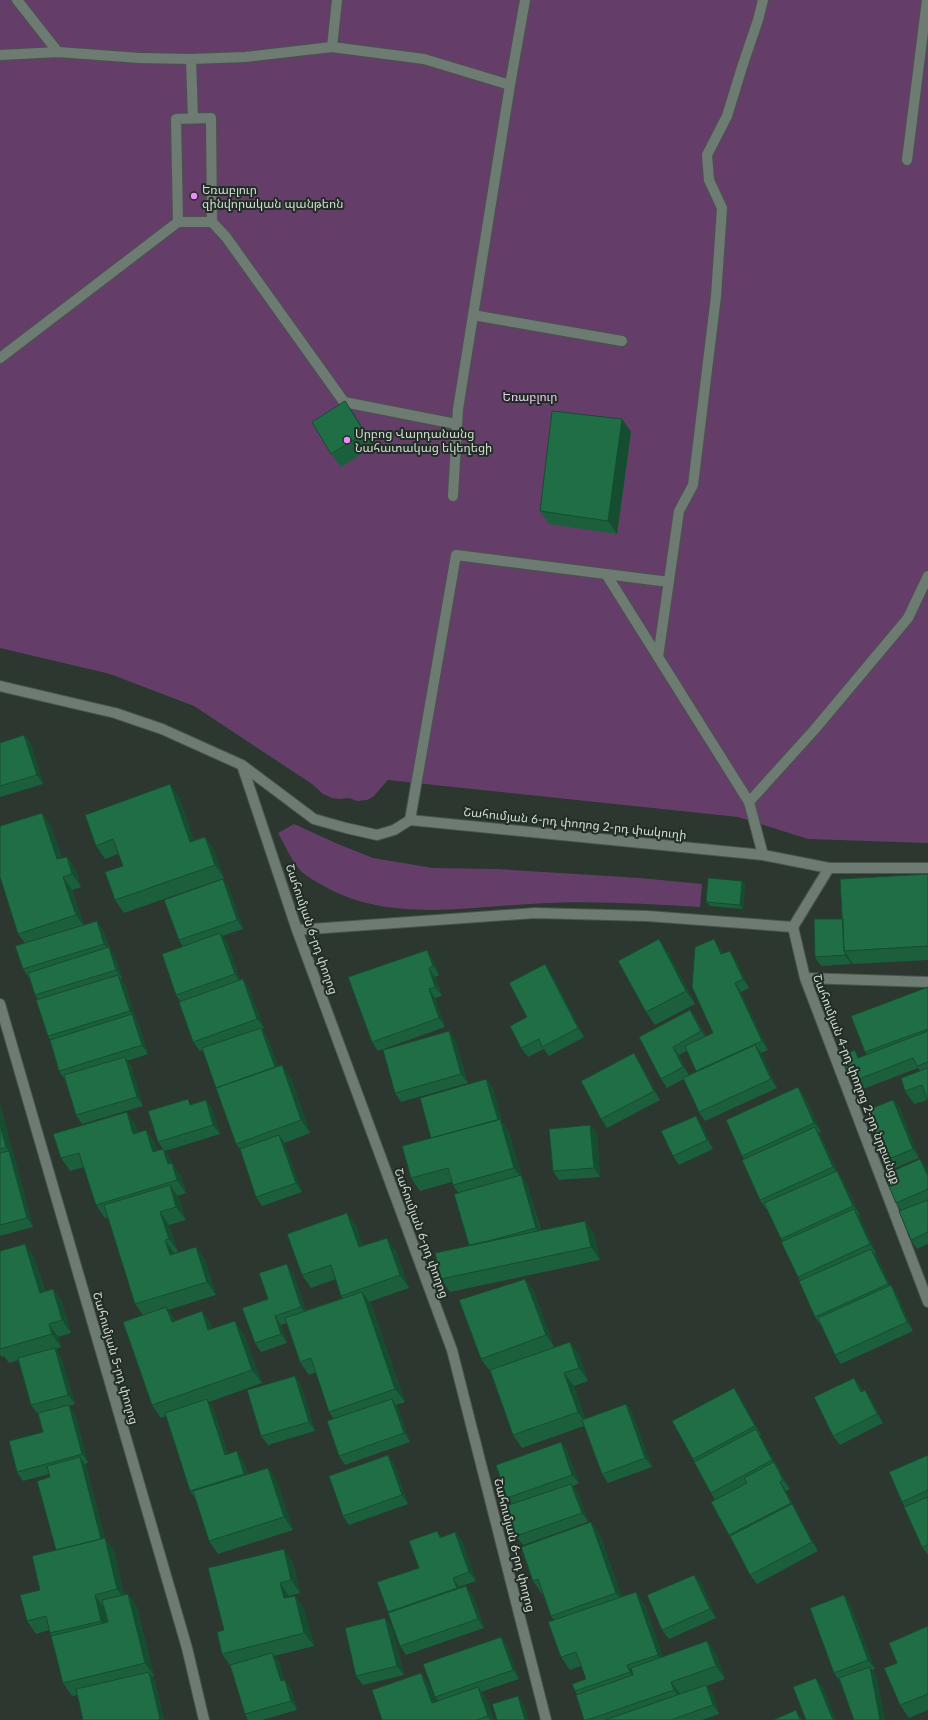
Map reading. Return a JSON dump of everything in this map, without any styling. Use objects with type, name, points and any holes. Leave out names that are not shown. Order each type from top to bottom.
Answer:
[{"type":"street","points":[[17,0],[58,52]]},
{"type":"street","points":[[332,47],[337,0]]},
{"type":"street","points":[[453,496],[456,424],[510,85],[526,0]]},
{"type":"street","points":[[658,657],[679,511],[693,485],[716,296],[722,208],[709,180],[707,155],[727,116],[763,0]]},
{"type":"street","points":[[907,160],[927,0]]},
{"type":"street","points":[[0,55],[58,52],[140,58],[191,59],[245,57],[332,47],[424,59],[510,85]]},
{"type":"street","points":[[191,59],[193,118]]},
{"type":"street","points":[[178,222],[176,119],[211,118],[212,222],[226,237],[344,402],[456,424]]},
{"type":"street","points":[[0,358],[178,222],[212,222]]},
{"type":"street","points":[[473,315],[622,341]]},
{"type":"street","points":[[0,686],[114,713],[162,729],[242,765],[314,819],[346,828],[377,834],[394,830],[410,820],[456,555],[669,582]]},
{"type":"street","points":[[606,574],[749,802],[763,855]]},
{"type":"street","points":[[749,802],[815,729],[908,618],[928,576]]},
{"type":"street","name":"Շահումյան 6-րդ փողոց","points":[[242,765],[297,930],[452,1350],[546,1720]]},
{"type":"street","name":"Շահումյան 6-րդ փողոց 2-րդ փակուղի","points":[[410,820],[763,855],[829,868],[928,868]]},
{"type":"street","points":[[297,930],[535,913],[647,916],[793,927],[829,868]]},
{"type":"street","name":"Շահումյան 4-րդ փողոց 2-րդ նրբանցք","points":[[793,927],[805,978],[928,1302]]},
{"type":"street","points":[[805,978],[928,982]]},
{"type":"street","name":"Շահումյան 5-րդ փողոց","points":[[0,1004],[187,1648],[204,1720]]},
{"type":"green space","name":"Եռաբլուր","points":[[0,0],[928,0],[928,843],[808,839],[738,817],[388,780],[373,797],[367,800],[357,801],[349,798],[332,798],[323,794],[312,784],[194,706],[110,674],[0,648]]},
{"type":"green space","points":[[294,824],[373,858],[433,868],[497,869],[640,878],[702,884],[700,907],[573,902],[450,910],[424,910],[371,904],[346,897],[322,885],[302,872],[294,862],[278,833]]},
{"type":"building","points":[[345,401],[365,433],[331,454],[312,422]]},
{"type":"building","points":[[552,411],[622,419],[608,521],[540,511]]},
{"type":"building","points":[[24,735],[37,775],[0,786],[0,743]]},
{"type":"building","points":[[170,784],[190,842],[205,837],[215,865],[115,900],[105,872],[123,866],[113,839],[96,846],[85,815]]},
{"type":"building","points":[[42,813],[57,859],[67,857],[72,874],[63,877],[76,915],[18,934],[0,877],[0,826]]},
{"type":"building","points":[[928,874],[928,946],[844,951],[840,879]]},
{"type":"building","points":[[708,878],[742,881],[740,905],[706,902]]},
{"type":"building","points":[[223,879],[237,920],[179,940],[164,900]]},
{"type":"building","points":[[814,919],[843,919],[845,955],[815,957]]},
{"type":"building","points":[[97,921],[104,944],[23,969],[15,946]]},
{"type":"building","points":[[220,933],[235,974],[176,995],[162,954]]},
{"type":"building","points":[[659,939],[686,991],[646,1012],[618,961]]},
{"type":"building","points":[[714,939],[721,954],[730,951],[743,979],[735,983],[762,1041],[696,1071],[685,1046],[713,1033],[692,987],[695,947]]},
{"type":"building","points":[[109,947],[116,970],[35,995],[28,973]]},
{"type":"building","points":[[427,950],[433,966],[429,968],[435,987],[429,989],[439,1018],[372,1042],[348,977]]},
{"type":"building","points":[[545,964],[578,1028],[542,1047],[539,1039],[521,1048],[510,1026],[527,1017],[509,983]]},
{"type":"building","points":[[118,975],[130,1011],[48,1036],[36,1000]]},
{"type":"building","points":[[243,979],[257,1019],[193,1042],[179,1002]]},
{"type":"building","points":[[928,987],[928,1029],[865,1052],[851,1016]]},
{"type":"building","points":[[690,1010],[701,1031],[673,1047],[683,1067],[661,1079],[639,1037]]},
{"type":"building","points":[[132,1014],[142,1045],[59,1071],[50,1040]]},
{"type":"building","points":[[261,1028],[275,1067],[216,1088],[202,1048]]},
{"type":"building","points":[[449,1031],[461,1074],[395,1093],[383,1050]]},
{"type":"building","points":[[928,1031],[928,1062],[917,1066],[913,1058],[851,1082],[841,1056],[855,1050],[858,1058]]},
{"type":"building","points":[[755,1045],[771,1079],[699,1112],[683,1078]]},
{"type":"building","points":[[634,1053],[654,1091],[601,1119],[581,1081]]},
{"type":"building","points":[[125,1057],[137,1097],[76,1115],[64,1075]]},
{"type":"building","points":[[282,1065],[301,1120],[236,1144],[216,1088]]},
{"type":"building","points":[[928,1068],[928,1101],[922,1085],[905,1091],[901,1078]]},
{"type":"building","points":[[486,1079],[498,1120],[431,1138],[420,1098]]},
{"type":"building","points":[[798,1087],[814,1123],[742,1156],[726,1120]]},
{"type":"building","points":[[188,1099],[190,1105],[206,1100],[213,1125],[158,1142],[148,1111]]},
{"type":"building","points":[[893,1100],[913,1149],[886,1160],[867,1110]]},
{"type":"building","points":[[127,1112],[133,1134],[146,1130],[153,1152],[163,1149],[168,1164],[172,1163],[177,1180],[96,1205],[79,1153],[61,1158],[53,1134]]},
{"type":"building","points":[[696,1116],[707,1140],[673,1156],[661,1131]]},
{"type":"building","points":[[500,1119],[514,1168],[453,1185],[448,1168],[411,1178],[402,1146]]},
{"type":"building","points":[[0,1125],[6,1147],[0,1149]]},
{"type":"building","points":[[590,1125],[594,1168],[553,1171],[549,1129]]},
{"type":"building","points":[[815,1127],[833,1167],[760,1200],[742,1160]]},
{"type":"building","points":[[279,1135],[296,1183],[256,1197],[240,1149]]},
{"type":"building","points":[[9,1151],[27,1218],[0,1225],[0,1153]]},
{"type":"building","points":[[920,1159],[928,1176],[928,1189],[896,1203],[884,1175]]},
{"type":"building","points":[[837,1171],[853,1206],[781,1239],[764,1203]]},
{"type":"building","points":[[521,1175],[536,1228],[469,1245],[454,1194]]},
{"type":"building","points":[[170,1185],[176,1207],[160,1212],[169,1239],[165,1240],[170,1255],[196,1247],[207,1282],[135,1304],[104,1205]]},
{"type":"building","points":[[928,1200],[928,1232],[911,1240],[899,1211]]},
{"type":"building","points":[[854,1209],[870,1244],[798,1277],[781,1242]]},
{"type":"building","points":[[347,1213],[359,1247],[387,1238],[400,1275],[341,1296],[331,1265],[302,1275],[287,1234]]},
{"type":"building","points":[[585,1221],[591,1247],[441,1279],[435,1253]]},
{"type":"building","points":[[25,1244],[40,1293],[53,1289],[62,1320],[49,1324],[52,1334],[0,1349],[0,1251]]},
{"type":"building","points":[[871,1249],[888,1284],[815,1317],[799,1281]]},
{"type":"building","points":[[287,1264],[301,1307],[275,1316],[281,1334],[255,1343],[242,1308],[268,1299],[259,1273]]},
{"type":"building","points":[[525,1279],[546,1335],[481,1359],[459,1300]]},
{"type":"building","points":[[891,1285],[907,1322],[835,1355],[818,1318]]},
{"type":"building","points":[[362,1292],[395,1389],[329,1412],[311,1358],[300,1362],[285,1318]]},
{"type":"building","points":[[166,1307],[172,1322],[202,1311],[208,1330],[235,1321],[252,1370],[152,1405],[123,1322]]},
{"type":"building","points":[[570,1342],[579,1368],[564,1373],[578,1412],[513,1435],[490,1370]]},
{"type":"building","points":[[55,1348],[68,1395],[31,1405],[18,1358]]},
{"type":"building","points":[[295,1376],[309,1422],[261,1436],[247,1390]]},
{"type":"building","points":[[854,1378],[861,1392],[865,1390],[877,1414],[833,1436],[814,1397]]},
{"type":"building","points":[[734,1388],[755,1426],[693,1459],[672,1421]]},
{"type":"building","points":[[207,1399],[225,1455],[237,1451],[244,1474],[190,1491],[165,1413]]},
{"type":"building","points":[[392,1399],[404,1433],[339,1456],[327,1421]]},
{"type":"building","points":[[626,1404],[645,1458],[602,1474],[582,1420]]},
{"type":"building","points":[[69,1405],[82,1454],[17,1472],[9,1441],[43,1432],[38,1413]]},
{"type":"building","points":[[756,1429],[772,1460],[711,1493],[694,1462]]},
{"type":"building","points":[[561,1442],[572,1475],[507,1498],[496,1465]]},
{"type":"building","points":[[388,1455],[402,1495],[343,1516],[329,1476]]},
{"type":"building","points":[[928,1455],[928,1490],[902,1502],[889,1472]]},
{"type":"building","points":[[80,1457],[101,1539],[56,1550],[37,1481],[50,1477],[47,1466]]},
{"type":"building","points":[[774,1462],[783,1480],[780,1482],[791,1503],[729,1535],[711,1502],[747,1483],[744,1478]]},
{"type":"building","points":[[268,1468],[284,1517],[209,1541],[193,1491]]},
{"type":"building","points":[[571,1484],[582,1513],[516,1536],[506,1506]]},
{"type":"building","points":[[928,1497],[928,1545],[922,1547],[904,1507]]},
{"type":"building","points":[[792,1504],[812,1542],[750,1575],[730,1536]]},
{"type":"building","points":[[591,1522],[616,1593],[551,1616],[538,1579],[533,1581],[521,1547]]},
{"type":"building","points":[[437,1531],[440,1538],[455,1532],[469,1572],[453,1578],[457,1588],[388,1612],[377,1582],[419,1568],[409,1541]]},
{"type":"building","points":[[105,1538],[117,1589],[95,1595],[101,1621],[50,1633],[46,1616],[27,1621],[20,1595],[40,1590],[32,1556]]},
{"type":"building","points":[[284,1549],[291,1580],[280,1583],[284,1598],[295,1596],[304,1633],[222,1654],[217,1632],[224,1630],[208,1568]]},
{"type":"building","points":[[694,1575],[710,1609],[662,1630],[647,1595]]},
{"type":"building","points":[[466,1586],[478,1619],[400,1646],[388,1613]]},
{"type":"building","points":[[636,1592],[658,1655],[627,1665],[630,1672],[575,1691],[572,1684],[586,1679],[576,1652],[561,1657],[548,1622]]},
{"type":"building","points":[[128,1594],[145,1663],[63,1683],[51,1636],[108,1622],[102,1600]]},
{"type":"building","points":[[844,1595],[868,1660],[834,1673],[810,1608]]},
{"type":"building","points":[[385,1618],[397,1666],[356,1676],[345,1628]]},
{"type":"building","points":[[928,1626],[928,1694],[900,1705],[884,1668],[897,1663],[889,1643]]},
{"type":"building","points":[[501,1637],[513,1670],[435,1697],[423,1664]]},
{"type":"building","points":[[707,1641],[716,1666],[671,1682],[674,1690],[584,1720],[576,1695],[633,1675],[631,1668]]},
{"type":"building","points":[[272,1653],[281,1681],[285,1680],[291,1701],[245,1714],[230,1665]]},
{"type":"building","points":[[870,1667],[880,1720],[854,1720],[839,1678]]},
{"type":"building","points":[[149,1672],[160,1719],[83,1720],[76,1689]]},
{"type":"building","points":[[421,1673],[432,1703],[478,1687],[488,1716],[476,1720],[382,1720],[372,1690]]},
{"type":"building","points":[[816,1678],[833,1720],[806,1720],[793,1687]]},
{"type":"building","points":[[706,1685],[713,1705],[673,1719],[674,1720],[605,1720]]},
{"type":"building","points":[[518,1696],[525,1720],[497,1720],[492,1704]]},
{"type":"building","points":[[796,1710],[800,1720],[773,1720]]},
{"type":"place","name":"Եռաբլուր զինվորական պանթեոն","points":[[194,196]]},
{"type":"place","name":"Սրբոց Վարդանանց Նահատակաց եկեղեցի","points":[[347,440]]}]
